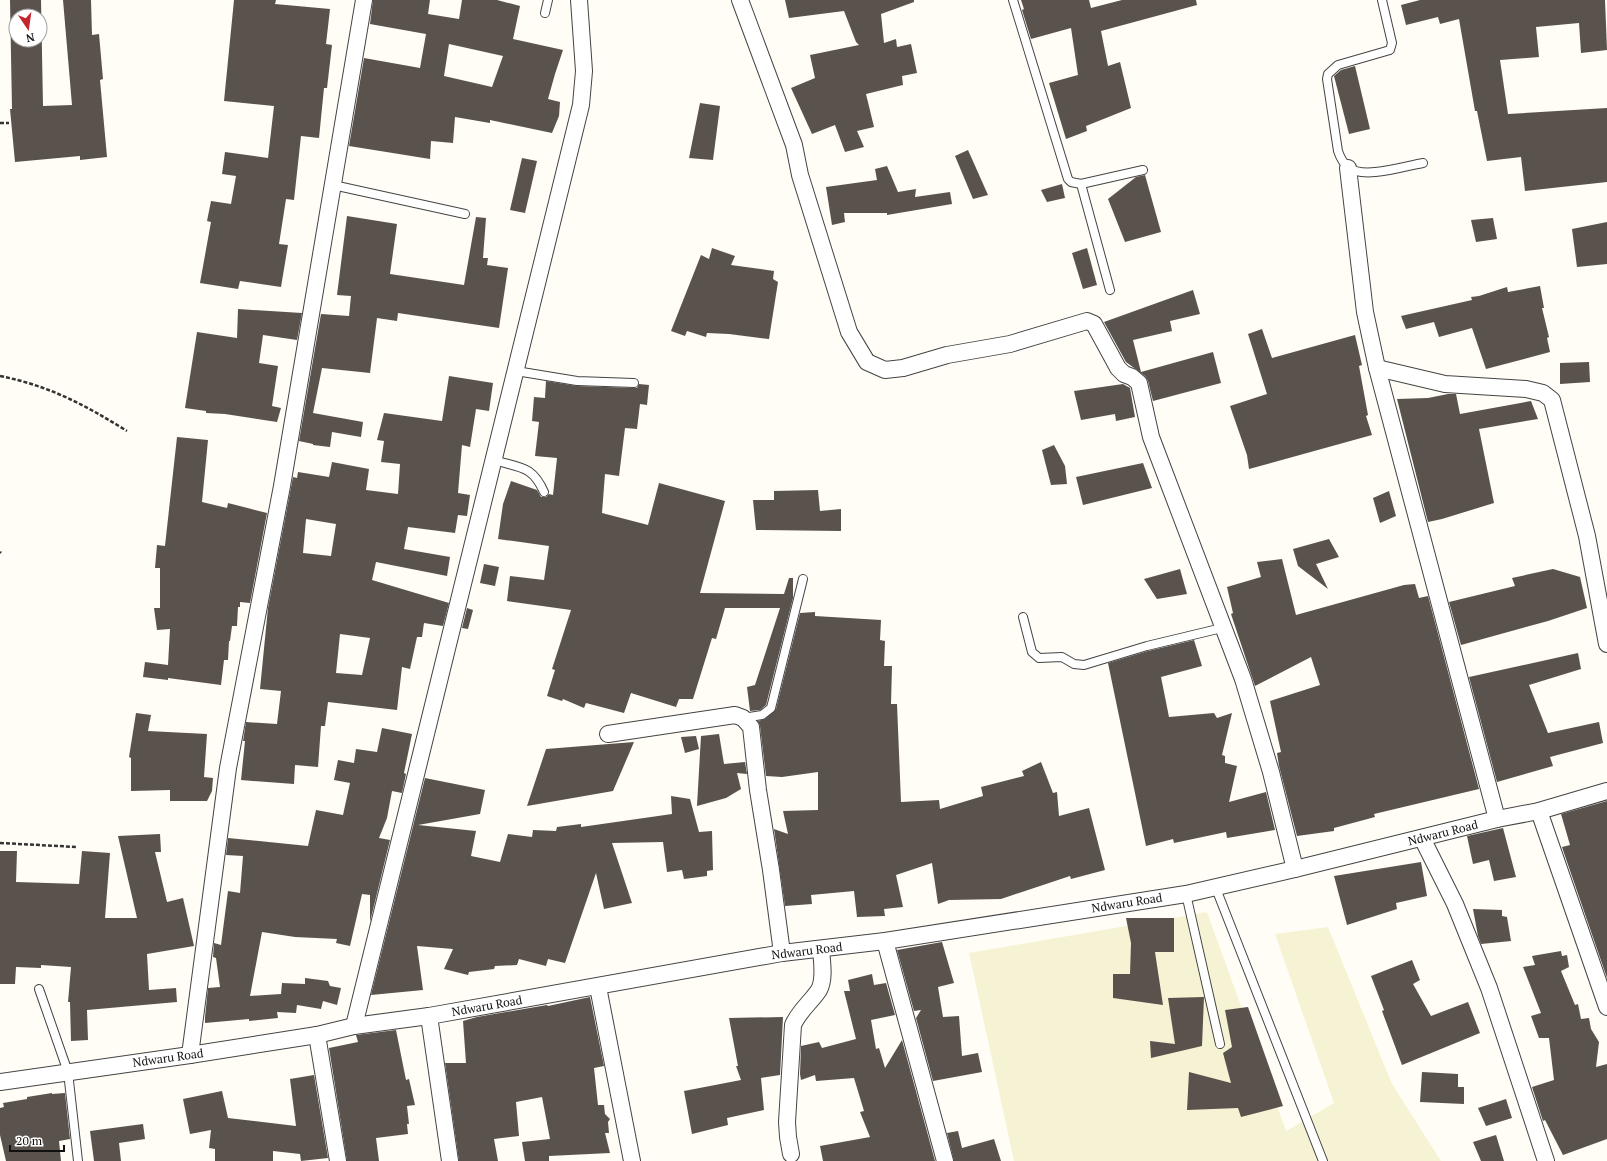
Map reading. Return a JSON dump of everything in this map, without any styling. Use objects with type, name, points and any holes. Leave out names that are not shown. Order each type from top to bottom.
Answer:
[{"type":"street","points":[[190,1056],[228,768],[282,486],[364,0]]},
{"type":"street","points":[[354,1026],[581,105],[584,70],[578,0]]},
{"type":"street","points":[[740,0],[794,145],[800,175],[849,332],[867,362],[885,370],[902,368],[947,355],[1010,344],[1087,321],[1094,324],[1118,368],[1124,374],[1132,377],[1139,383],[1151,437],[1222,628],[1243,679],[1271,772],[1295,869]]},
{"type":"street","points":[[1348,168],[1365,312],[1377,368],[1497,819]]},
{"type":"street","points":[[1377,368],[1445,384],[1526,389],[1543,393],[1552,400],[1587,536],[1607,644]]},
{"type":"street","points":[[608,734],[735,714],[743,718],[751,727],[754,742],[758,790],[771,870],[782,954]]},
{"type":"street","name":"Ndwaru Road","points":[[0,1082],[190,1056],[317,1035],[354,1026],[429,1016],[782,954],[885,941],[1186,894],[1215,886],[1295,869],[1497,819],[1539,811],[1607,791]]},
{"type":"street","points":[[1539,811],[1607,1008]]},
{"type":"street","points":[[1422,838],[1455,904],[1489,988],[1546,1161]]},
{"type":"street","points":[[885,941],[945,1161]]},
{"type":"street","points":[[791,1154],[787,1122],[793,1025],[796,1018],[819,989],[822,974],[822,950]]},
{"type":"street","points":[[598,987],[632,1161]]},
{"type":"street","points":[[429,1016],[450,1161]]},
{"type":"street","points":[[317,1035],[338,1161]]},
{"type":"lane","points":[[545,13],[548,0]]},
{"type":"lane","points":[[1013,0],[1066,176],[1072,182],[1081,184],[1143,170]]},
{"type":"lane","points":[[1382,0],[1392,43],[1390,50],[1338,66],[1328,74],[1327,79],[1338,151],[1348,168],[1356,172],[1369,173],[1423,163]]},
{"type":"lane","points":[[1081,184],[1110,290]]},
{"type":"lane","points":[[333,185],[465,214]]},
{"type":"lane","points":[[516,371],[577,381],[634,383]]},
{"type":"lane","points":[[494,460],[528,470],[536,477],[544,492]]},
{"type":"lane","points":[[743,718],[762,715],[771,708],[803,579]]},
{"type":"lane","points":[[1023,617],[1032,652],[1036,656],[1043,659],[1062,657],[1074,664],[1084,665],[1147,646],[1222,628]]},
{"type":"lane","points":[[1215,886],[1323,1161]]},
{"type":"lane","points":[[1186,894],[1220,1044]]},
{"type":"lane","points":[[39,989],[68,1072],[78,1161]]},
{"type":"path","points":[[0,123],[9,123]]},
{"type":"path","points":[[0,376],[41,386],[90,408],[127,431]]},
{"type":"path","points":[[0,843],[77,847]]},
{"type":"shaded area","points":[[1207,912],[1286,1131],[1334,1103],[1275,934],[1328,927],[1392,1084],[1441,1161],[1014,1161],[969,953]]},
{"type":"building","points":[[10,0],[41,0],[41,8],[10,8]]},
{"type":"building","points":[[63,0],[91,0],[92,35],[99,34],[103,79],[100,80],[107,157],[80,160],[80,156],[15,162],[10,109],[12,109],[11,48],[42,48],[43,106],[72,105]]},
{"type":"building","points":[[234,0],[276,0],[275,4],[330,9],[326,44],[332,45],[327,88],[324,88],[319,138],[301,136],[294,200],[286,199],[279,244],[288,245],[281,287],[240,281],[238,289],[200,283],[211,222],[207,221],[211,201],[231,204],[236,176],[222,174],[225,152],[268,158],[274,106],[224,101]]},
{"type":"building","points":[[373,0],[430,0],[428,14],[459,19],[462,0],[497,0],[520,6],[513,39],[563,50],[548,99],[560,102],[559,116],[552,133],[490,120],[490,123],[455,117],[453,143],[431,141],[430,159],[349,146],[364,58],[420,68],[426,34],[370,24]],"holes":[[[449,44],[503,56],[492,87],[444,76]]]},
{"type":"building","points":[[785,0],[914,0],[914,2],[881,14],[884,43],[896,39],[897,47],[911,44],[917,73],[902,76],[903,85],[866,94],[874,127],[857,131],[864,147],[845,152],[835,125],[812,134],[791,88],[815,78],[810,55],[859,45],[856,42],[844,11],[789,18]]},
{"type":"building","points":[[1021,0],[1089,0],[1091,8],[1122,0],[1196,0],[1197,5],[1101,31],[1108,66],[1120,62],[1131,108],[1086,126],[1087,131],[1066,139],[1049,83],[1078,75],[1071,28],[1031,39],[1022,10],[1024,9]]},
{"type":"building","points":[[1420,0],[1605,0],[1607,50],[1581,53],[1579,23],[1536,27],[1539,57],[1500,60],[1508,114],[1607,108],[1607,182],[1525,191],[1521,157],[1487,161],[1477,111],[1475,111],[1459,19],[1440,24],[1438,17],[1406,25],[1401,5]]},
{"type":"building","points":[[1355,66],[1370,129],[1349,134],[1334,76],[1341,70]]},
{"type":"building","points":[[700,103],[720,106],[713,160],[689,158]]},
{"type":"building","points":[[968,150],[988,195],[973,199],[955,156]]},
{"type":"building","points":[[522,158],[537,161],[525,213],[510,210]]},
{"type":"building","points":[[887,166],[898,192],[916,189],[915,197],[950,192],[952,204],[887,215],[887,213],[844,213],[845,222],[832,225],[826,187],[877,180],[875,169]]},
{"type":"building","points":[[1145,175],[1161,232],[1125,242],[1108,199],[1136,177]]},
{"type":"building","points":[[1062,184],[1065,198],[1047,202],[1041,190]]},
{"type":"building","points":[[347,216],[397,224],[390,274],[464,285],[476,217],[486,218],[483,258],[488,258],[487,265],[508,268],[499,328],[398,313],[397,321],[377,318],[370,373],[322,368],[313,413],[363,422],[361,437],[332,432],[330,447],[313,445],[299,441],[321,314],[349,316],[351,296],[337,295]]},
{"type":"building","points":[[1493,218],[1497,239],[1476,242],[1471,220]]},
{"type":"building","points":[[1607,222],[1607,264],[1577,267],[1572,229]]},
{"type":"building","points":[[712,248],[735,256],[731,265],[774,271],[773,279],[778,282],[769,339],[707,333],[706,337],[687,331],[685,336],[671,331],[701,255],[709,259]]},
{"type":"building","points":[[1087,248],[1097,285],[1083,289],[1072,253]]},
{"type":"building","points":[[1540,286],[1544,308],[1542,308],[1549,337],[1547,338],[1550,352],[1486,369],[1472,328],[1439,337],[1434,322],[1406,329],[1401,316],[1472,300],[1471,297],[1507,287],[1508,292]]},
{"type":"building","points":[[1193,290],[1200,314],[1170,321],[1172,331],[1133,340],[1141,372],[1213,352],[1221,383],[1153,401],[1148,381],[1145,376],[1126,362],[1104,322]]},
{"type":"building","points":[[238,309],[302,313],[297,340],[263,335],[259,363],[278,366],[272,406],[281,408],[277,422],[225,414],[206,413],[206,411],[185,408],[197,332],[237,338]]},
{"type":"building","points":[[1262,329],[1272,358],[1355,335],[1362,365],[1359,366],[1368,415],[1366,416],[1372,435],[1249,469],[1247,455],[1230,406],[1267,394],[1248,334]]},
{"type":"building","points":[[1589,362],[1590,382],[1560,384],[1560,363]]},
{"type":"building","points":[[449,376],[493,383],[489,411],[476,409],[470,447],[462,445],[458,493],[470,495],[467,516],[458,515],[455,533],[408,527],[404,549],[450,557],[447,576],[376,562],[372,580],[449,603],[443,626],[424,623],[422,637],[417,637],[410,669],[402,667],[397,710],[328,702],[325,726],[321,726],[318,767],[295,765],[294,784],[241,780],[245,741],[243,741],[246,722],[277,724],[281,691],[260,689],[268,608],[293,477],[297,478],[298,472],[329,477],[332,462],[369,469],[366,490],[398,494],[400,464],[381,462],[384,441],[377,440],[384,413],[442,421]],"holes":[[[306,519],[336,524],[331,556],[303,553]],[[340,634],[370,638],[362,675],[336,673]]]},
{"type":"building","points":[[546,381],[577,386],[637,388],[639,384],[649,385],[647,405],[640,404],[637,429],[625,428],[619,476],[605,474],[602,513],[648,525],[659,483],[725,501],[700,593],[784,594],[789,578],[793,578],[793,598],[766,705],[760,710],[750,711],[747,687],[755,685],[780,608],[725,608],[716,639],[712,638],[693,699],[679,699],[676,707],[631,693],[624,713],[586,703],[584,708],[563,699],[562,701],[547,696],[555,670],[552,669],[571,610],[507,601],[510,576],[544,580],[549,546],[498,539],[503,504],[511,481],[537,490],[541,497],[546,497],[549,494],[553,495],[557,458],[535,456],[539,422],[532,421],[534,397],[545,398]]},
{"type":"building","points":[[1123,384],[1130,388],[1135,417],[1116,421],[1115,414],[1081,420],[1074,391]]},
{"type":"building","points":[[1456,394],[1460,414],[1531,401],[1538,419],[1479,429],[1494,503],[1428,522],[1397,399],[1428,398]]},
{"type":"building","points":[[177,437],[208,440],[202,502],[227,508],[228,503],[267,513],[250,603],[240,602],[240,607],[238,607],[237,626],[232,626],[229,641],[228,660],[224,660],[221,685],[168,678],[168,680],[143,677],[145,662],[168,665],[170,629],[157,630],[154,608],[160,608],[160,568],[155,568],[157,545],[165,546]]},
{"type":"building","points":[[1054,445],[1065,466],[1067,484],[1051,485],[1042,450]]},
{"type":"building","points":[[1143,463],[1152,488],[1083,505],[1076,477]]},
{"type":"building","points":[[818,490],[820,511],[841,509],[841,531],[756,530],[753,500],[774,500],[774,491]]},
{"type":"building","points":[[1389,491],[1396,516],[1380,523],[1373,498]]},
{"type":"building","points":[[1329,539],[1339,557],[1316,564],[1328,589],[1298,566],[1293,549]]},
{"type":"building","points":[[1282,559],[1296,615],[1404,585],[1415,584],[1419,598],[1428,596],[1479,789],[1374,814],[1375,817],[1334,828],[1334,831],[1297,836],[1279,766],[1277,753],[1281,752],[1270,701],[1320,685],[1311,657],[1255,686],[1231,614],[1233,613],[1227,587],[1261,577],[1257,562]]},
{"type":"building","points":[[484,564],[499,567],[495,586],[480,583]]},
{"type":"building","points":[[1180,569],[1187,594],[1157,599],[1144,579]]},
{"type":"building","points":[[1553,569],[1580,577],[1587,608],[1548,621],[1461,645],[1449,602],[1515,586],[1512,578]]},
{"type":"building","points":[[467,608],[473,610],[468,629],[462,628]]},
{"type":"building","points":[[815,612],[815,616],[881,620],[880,640],[885,641],[884,666],[892,666],[891,704],[897,704],[901,802],[939,800],[940,809],[983,796],[981,787],[1024,776],[1022,771],[1041,762],[1053,793],[1057,792],[1059,816],[1089,808],[1105,870],[1071,879],[1070,876],[1001,899],[949,900],[938,904],[932,863],[896,875],[903,907],[884,909],[885,916],[857,917],[854,891],[811,895],[812,904],[785,906],[774,829],[788,834],[783,811],[818,810],[818,772],[782,777],[766,776],[760,726],[758,721],[765,719],[776,709],[800,613]]},
{"type":"building","points":[[1194,640],[1202,666],[1161,677],[1169,717],[1214,713],[1217,718],[1232,713],[1222,755],[1225,756],[1225,763],[1237,766],[1229,802],[1266,792],[1275,830],[1227,838],[1226,832],[1174,843],[1173,839],[1146,846],[1108,663],[1148,651]]},
{"type":"building","points":[[1578,653],[1581,669],[1529,685],[1548,733],[1599,722],[1603,743],[1550,757],[1553,766],[1497,782],[1469,677]]},
{"type":"building","points":[[136,713],[151,715],[148,731],[207,734],[204,777],[213,778],[212,791],[207,801],[170,801],[170,790],[131,791],[131,758],[129,757]]},
{"type":"building","points":[[382,728],[412,734],[404,773],[406,774],[402,793],[392,791],[387,818],[379,838],[390,840],[370,922],[370,895],[362,894],[350,946],[336,943],[337,939],[295,937],[262,932],[250,996],[281,994],[282,983],[305,984],[305,978],[328,981],[330,986],[341,988],[337,1005],[323,1001],[321,1009],[297,1005],[296,1013],[277,1012],[278,1018],[205,1023],[208,988],[220,987],[216,958],[213,957],[214,943],[221,945],[228,891],[240,893],[243,856],[226,855],[228,838],[308,846],[316,810],[343,815],[350,783],[334,780],[338,760],[354,763],[356,749],[377,752]]},
{"type":"building","points":[[719,734],[724,764],[745,762],[747,774],[737,773],[741,789],[726,798],[697,806],[701,736]]},
{"type":"building","points":[[696,736],[699,749],[685,753],[681,737]]},
{"type":"building","points":[[634,742],[613,791],[527,806],[546,749]]},
{"type":"building","points":[[425,778],[485,790],[480,814],[418,825],[476,831],[471,856],[500,862],[508,834],[532,837],[533,830],[556,831],[557,827],[581,824],[581,827],[672,814],[671,796],[690,799],[699,832],[712,831],[713,870],[707,871],[707,876],[684,879],[682,870],[667,872],[663,842],[612,843],[632,903],[604,909],[596,873],[565,963],[548,959],[546,966],[519,959],[517,965],[495,966],[494,969],[469,972],[468,975],[444,969],[453,949],[417,946],[423,990],[371,995]]},
{"type":"building","points":[[1607,801],[1607,978],[1562,847],[1570,845],[1561,814]]},
{"type":"building","points":[[1503,828],[1516,877],[1494,881],[1489,860],[1473,864],[1467,836]]},
{"type":"building","points":[[160,834],[161,852],[155,852],[167,902],[183,898],[194,946],[147,954],[149,990],[176,988],[177,1002],[87,1010],[88,1040],[71,1041],[70,1002],[68,1002],[71,967],[41,965],[41,968],[16,967],[15,984],[0,984],[0,851],[17,851],[16,882],[79,884],[82,851],[110,853],[105,918],[137,918],[118,836]]},
{"type":"building","points":[[1421,862],[1427,896],[1396,903],[1397,909],[1347,925],[1334,876]]},
{"type":"building","points":[[1473,909],[1502,910],[1502,916],[1507,917],[1511,941],[1481,944]]},
{"type":"building","points":[[1126,918],[1174,918],[1174,952],[1155,952],[1163,1005],[1113,998],[1113,974],[1130,974],[1131,943]]},
{"type":"building","points":[[942,942],[954,983],[938,987],[943,1017],[959,1016],[962,1056],[978,1053],[982,1072],[933,1081],[916,1018],[921,1010],[914,1011],[897,950]]},
{"type":"building","points":[[1561,951],[1562,956],[1567,955],[1569,967],[1561,971],[1575,1005],[1578,1004],[1581,1019],[1589,1018],[1591,1029],[1599,1042],[1596,1067],[1607,1064],[1607,1139],[1563,1155],[1545,1120],[1543,1121],[1532,1087],[1554,1080],[1549,1038],[1539,1038],[1531,1016],[1541,1013],[1523,967],[1535,965],[1532,956]]},
{"type":"building","points":[[1412,960],[1420,980],[1413,984],[1431,1016],[1468,1002],[1480,1033],[1402,1065],[1371,976]]},
{"type":"building","points":[[872,974],[874,985],[886,983],[895,1015],[871,1020],[876,1049],[879,1048],[885,1068],[902,1040],[935,1161],[823,1161],[820,1146],[870,1137],[860,1112],[864,1111],[854,1078],[816,1081],[815,1075],[801,1080],[801,1046],[819,1042],[822,1048],[856,1039],[844,991],[850,991],[848,980]]},
{"type":"building","points":[[590,997],[604,1066],[594,1068],[598,1105],[604,1105],[605,1114],[610,1119],[608,1122],[609,1133],[605,1133],[610,1153],[549,1156],[549,1161],[525,1161],[522,1142],[550,1139],[542,1097],[516,1102],[519,1136],[494,1139],[498,1161],[459,1161],[445,1063],[466,1063],[463,1021],[477,1017],[548,1006]]},
{"type":"building","points":[[1204,997],[1202,1046],[1151,1058],[1150,1041],[1175,1044],[1168,998]]},
{"type":"building","points":[[1248,1007],[1283,1106],[1241,1117],[1238,1108],[1187,1110],[1189,1072],[1231,1083],[1223,1053],[1232,1047],[1225,1010]]},
{"type":"building","points":[[783,1017],[780,1075],[761,1078],[764,1110],[727,1118],[728,1125],[692,1134],[684,1091],[741,1080],[736,1066],[738,1066],[729,1018]]},
{"type":"building","points":[[396,1030],[406,1080],[409,1079],[415,1105],[407,1106],[409,1124],[407,1124],[408,1134],[376,1138],[379,1161],[347,1161],[329,1048],[358,1042],[356,1035]]},
{"type":"building","points":[[1422,1072],[1458,1074],[1458,1087],[1464,1087],[1464,1104],[1420,1102]]},
{"type":"building","points":[[314,1075],[328,1158],[301,1161],[300,1154],[273,1151],[273,1161],[215,1161],[215,1149],[209,1148],[211,1130],[190,1134],[183,1099],[222,1091],[228,1118],[296,1126],[290,1079]]},
{"type":"building","points":[[52,1093],[65,1093],[70,1139],[59,1141],[61,1161],[6,1161],[0,1135],[0,1108],[4,1107],[3,1103]]},
{"type":"building","points":[[1506,1099],[1512,1118],[1486,1126],[1478,1108]]},
{"type":"building","points":[[143,1124],[145,1139],[119,1143],[121,1161],[94,1161],[90,1131]]},
{"type":"building","points":[[958,1131],[962,1148],[994,1139],[1001,1161],[954,1161],[947,1133]]},
{"type":"building","points":[[1496,1135],[1504,1161],[1481,1161],[1473,1142]]}]
